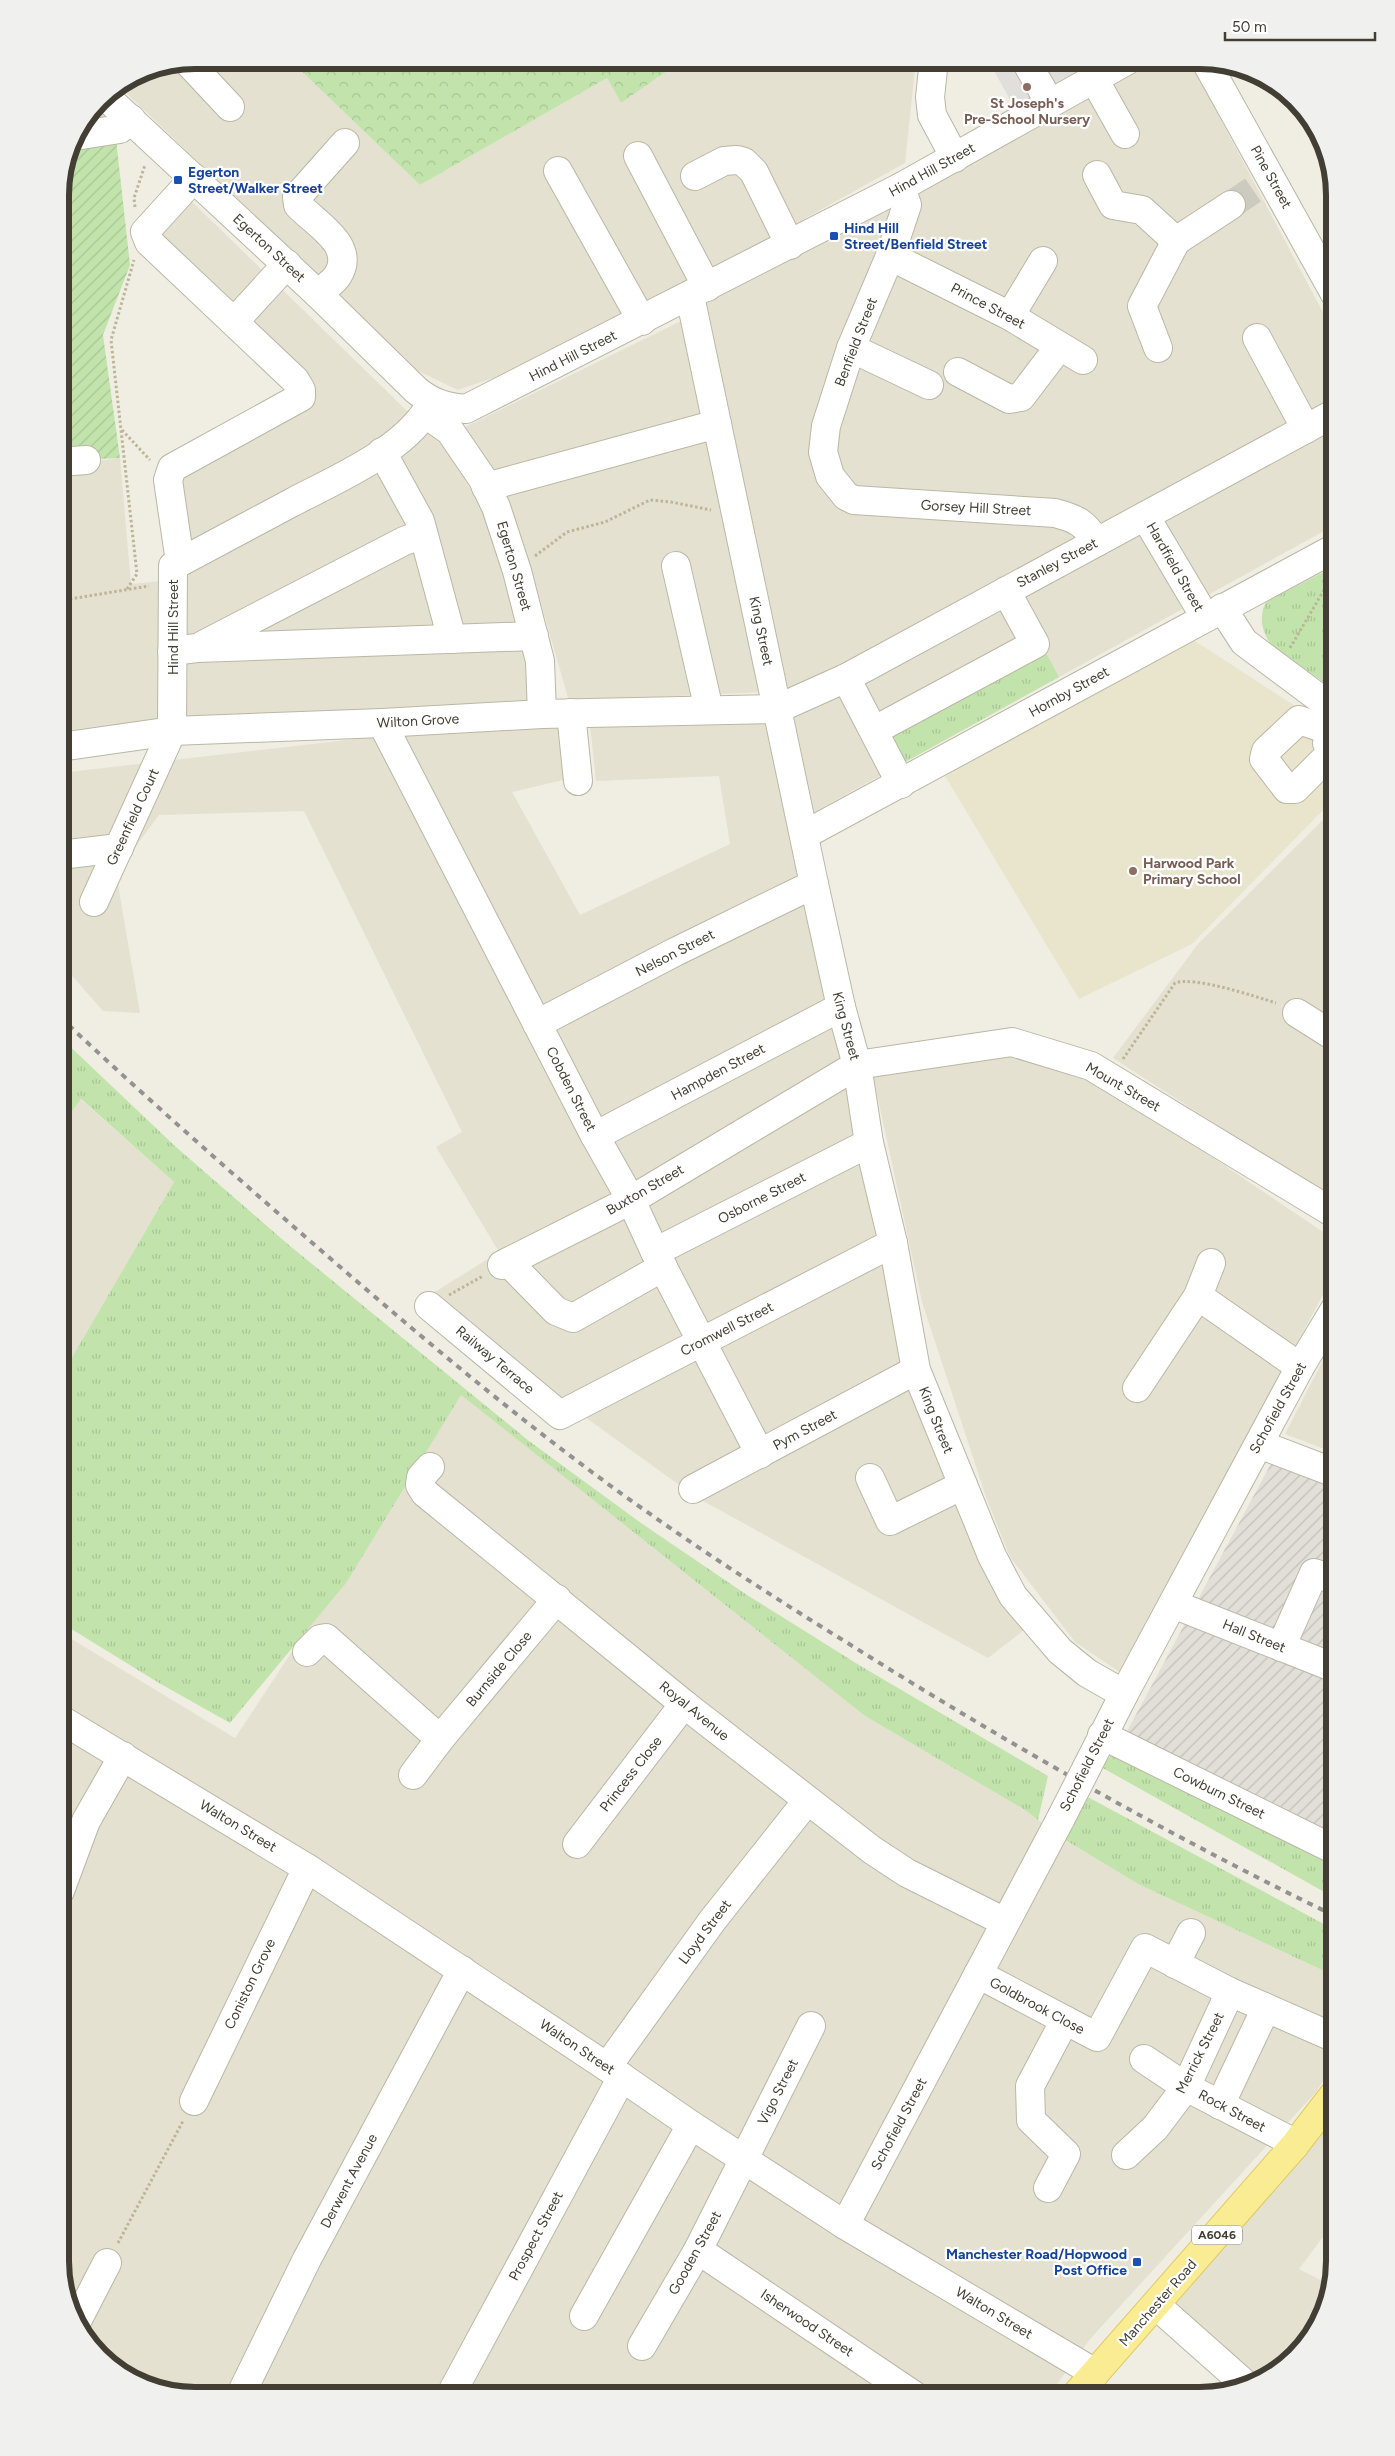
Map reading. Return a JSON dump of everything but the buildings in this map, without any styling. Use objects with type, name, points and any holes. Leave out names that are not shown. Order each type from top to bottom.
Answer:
[{"type":"main road","name":"Manchester Road","points":[[1083,2387],[1294,2146],[1326,2105]]},
{"type":"street","points":[[194,69],[230,107]]},
{"type":"street","points":[[933,69],[930,97],[932,114],[955,158]]},
{"type":"street","points":[[1030,69],[1050,103]]},
{"type":"street","name":"Hind Hill Street","points":[[172,731],[185,650],[176,572],[358,468],[404,437],[429,408],[466,409],[790,245],[955,158],[1112,69]]},
{"type":"street","name":"Pine Street","points":[[1208,69],[1252,191],[1292,216],[1326,270]]},
{"type":"street","points":[[1094,79],[1125,134]]},
{"type":"street","name":"Egerton Street","points":[[111,101],[318,294],[416,390],[450,431],[486,488],[496,508],[517,571],[540,661],[542,714]]},
{"type":"street","points":[[85,135],[120,129],[130,119]]},
{"type":"street","points":[[318,294],[338,276],[343,255],[340,245],[298,205],[296,197],[345,143]]},
{"type":"street","name":"King Street","points":[[638,156],[699,292],[717,424],[814,884],[841,1007],[857,1065],[869,1144],[893,1243],[916,1370],[992,1556],[1013,1596],[1060,1651],[1087,1673],[1124,1694]]},
{"type":"street","points":[[695,176],[724,161],[737,160],[744,162],[754,172],[790,245]]},
{"type":"street","points":[[558,171],[642,321]]},
{"type":"street","points":[[1096,175],[1113,205],[1142,210],[1176,240]]},
{"type":"street","points":[[176,572],[168,480],[172,468],[301,397],[301,390],[295,380],[149,242],[145,232],[194,178]]},
{"type":"street","name":"Benfield Street","points":[[846,496],[830,476],[823,452],[826,426],[851,348],[890,256],[907,205],[900,187]]},
{"type":"street","points":[[1158,348],[1142,306],[1176,240],[1252,191]]},
{"type":"street","name":"Prince Street","points":[[890,256],[1010,316],[1083,360]]},
{"type":"street","points":[[1010,316],[1043,261]]},
{"type":"street","points":[[234,322],[287,264]]},
{"type":"street","points":[[1257,338],[1306,429]]},
{"type":"street","points":[[958,372],[1009,399],[1021,397],[1059,347]]},
{"type":"street","points":[[851,348],[929,385]]},
{"type":"street","name":"Stanley Street","points":[[777,709],[846,678],[1326,418]]},
{"type":"street","points":[[486,488],[717,424]]},
{"type":"street","points":[[382,452],[420,521],[452,639]]},
{"type":"street","name":"Gorsey Hill Street","points":[[846,496],[869,502],[1055,513],[1071,517],[1083,524],[1097,542]]},
{"type":"street","name":"Hardfield Street","points":[[1146,516],[1213,613],[1244,642],[1326,703]]},
{"type":"street","points":[[185,650],[404,541],[423,534]]},
{"type":"street","name":"Hornby Street","points":[[804,835],[902,784],[1326,553]]},
{"type":"street","points":[[676,566],[709,710]]},
{"type":"street","points":[[875,730],[1035,644],[1006,591]]},
{"type":"street","points":[[185,650],[534,636]]},
{"type":"street","points":[[846,678],[902,784]]},
{"type":"street","name":"Wilton Grove","points":[[69,746],[172,731],[382,723],[542,714],[777,709]]},
{"type":"street","points":[[571,713],[578,781]]},
{"type":"street","points":[[1326,724],[1323,728],[1299,720],[1266,751],[1264,759],[1287,790],[1295,789],[1326,758]]},
{"type":"street","name":"Cobden Street","points":[[382,723],[595,1136],[631,1200],[659,1260],[760,1454]]},
{"type":"street","name":"Greenfield Court","points":[[94,902],[172,731]]},
{"type":"street","points":[[69,854],[119,848]]},
{"type":"street","name":"Nelson Street","points":[[537,1024],[814,884]]},
{"type":"street","name":"Hampden Street","points":[[595,1136],[841,1007]]},
{"type":"street","points":[[1297,1013],[1326,1031]]},
{"type":"street","name":"Mount Street","points":[[857,1065],[1012,1042],[1091,1066],[1326,1209]]},
{"type":"street","name":"Buxton Street","points":[[505,1264],[631,1200],[857,1065]]},
{"type":"street","name":"Osborne Street","points":[[505,1264],[556,1311],[573,1318],[659,1260],[869,1144]]},
{"type":"street","name":"Cromwell Street","points":[[560,1415],[893,1243]]},
{"type":"street","points":[[1137,1388],[1198,1296],[1211,1263]]},
{"type":"street","points":[[1198,1296],[1300,1367]]},
{"type":"street","name":"Railway Terrace","points":[[429,1306],[560,1415]]},
{"type":"street","name":"Schofield Street","points":[[846,2224],[1061,1818],[1102,1735],[1300,1367],[1326,1324]]},
{"type":"street","name":"Pym Street","points":[[693,1489],[916,1370]]},
{"type":"street","points":[[1259,1444],[1326,1470]]},
{"type":"street","name":"Royal Avenue","points":[[430,1466],[421,1477],[420,1485],[425,1492],[684,1704],[807,1801],[906,1873],[1006,1922]]},
{"type":"street","points":[[870,1478],[890,1521],[963,1485]]},
{"type":"street","points":[[1282,1647],[1314,1573],[1326,1577]]},
{"type":"street","name":"Burnside Close","points":[[413,1775],[440,1739],[557,1599]]},
{"type":"street","name":"Hall Street","points":[[1173,1604],[1326,1664]]},
{"type":"street","points":[[307,1652],[320,1639],[326,1638],[440,1739]]},
{"type":"street","name":"Princess Close","points":[[577,1844],[684,1704]]},
{"type":"street","name":"Walton Street","points":[[69,1725],[307,1868],[615,2072],[691,2125],[846,2224],[1095,2373]]},
{"type":"street","name":"Cowburn Street","points":[[1102,1735],[1326,1846]]},
{"type":"street","points":[[69,1867],[86,1821],[123,1756]]},
{"type":"street","name":"Lloyd Street","points":[[615,2072],[712,1921],[807,1801]]},
{"type":"street","name":"Coniston Grove","points":[[194,2101],[307,1868]]},
{"type":"street","points":[[1175,1964],[1191,1933]]},
{"type":"street","name":"Goldbrook Close","points":[[978,1974],[1105,2041],[1145,1948],[1230,1992],[1326,2034]]},
{"type":"street","name":"Derwent Avenue","points":[[244,2387],[307,2259],[462,1970]]},
{"type":"street","name":"Merrick Street","points":[[1126,2155],[1155,2128],[1186,2087],[1230,1992]]},
{"type":"street","points":[[1220,2105],[1266,2008]]},
{"type":"street","points":[[1048,2188],[1066,2154],[1030,2120],[1030,2086],[1065,2020]]},
{"type":"street","name":"Vigo Street","points":[[745,2159],[811,2026]]},
{"type":"street","name":"Rock Street","points":[[1144,2059],[1186,2087],[1287,2139],[1294,2146]]},
{"type":"street","name":"Prospect Street","points":[[455,2387],[615,2072]]},
{"type":"street","points":[[584,2316],[691,2125]]},
{"type":"street","name":"Gooden Street","points":[[642,2346],[698,2250],[745,2159]]},
{"type":"street","name":"Isherwood Street","points":[[698,2250],[902,2387]]},
{"type":"street","points":[[81,2314],[107,2264]]},
{"type":"street","points":[[1156,2306],[1241,2381]]},
{"type":"path","points":[[135,215],[134,198],[153,139]]},
{"type":"path","points":[[127,589],[137,574],[122,429],[110,340],[134,259]]},
{"type":"path","points":[[122,429],[168,480]]},
{"type":"path","points":[[517,571],[567,532],[605,522],[650,500],[672,502],[707,510],[734,507]]},
{"type":"path","points":[[69,599],[127,589],[176,572]]},
{"type":"path","points":[[1278,668],[1326,586]]},
{"type":"path","points":[[1110,1078],[1174,983],[1181,981],[1230,990],[1275,1003],[1297,1013]]},
{"type":"path","points":[[429,1306],[505,1264]]},
{"type":"path","points":[[107,2264],[194,2101]]},
{"type":"shaded area","points":[[299,69],[420,185],[607,78],[621,103],[670,69],[915,69],[905,163],[559,355],[458,390],[414,369],[124,91],[146,78],[178,70]]},
{"type":"shaded area","name":"St Joseph's Pre-School Nursery","points":[[993,69],[1084,69],[1014,107]]},
{"type":"shaded area","points":[[1141,69],[1194,69],[1326,318],[1326,530],[814,812],[706,301]]},
{"type":"shaded area","points":[[103,109],[116,121],[91,124]]},
{"type":"shaded area","points":[[181,191],[448,451],[482,509],[524,644],[542,714],[187,724],[171,474],[314,392],[150,239]]},
{"type":"shaded area","points":[[685,319],[763,692],[569,701],[523,541],[463,428]]},
{"type":"shaded area","points":[[120,458],[131,584],[170,580],[162,720],[69,730],[69,465]]},
{"type":"shaded area","name":"Harwood Park Primary School","points":[[1192,639],[1326,726],[1326,807],[1192,944],[1079,999],[945,776]]},
{"type":"shaded area","points":[[767,720],[907,1367],[991,1581],[1024,1630],[988,1658],[696,1497],[422,1300],[499,1252],[436,1147],[462,1132],[304,811],[159,815],[116,873],[140,1013],[103,1011],[69,972],[69,772],[373,737],[566,726],[572,778],[512,792],[580,915],[730,844],[719,776],[596,781],[590,725]]},
{"type":"shaded area","points":[[1326,817],[1326,1195],[1113,1058],[1198,944]]},
{"type":"shaded area","points":[[1016,1053],[1105,1085],[1326,1234],[1326,1289],[1121,1673],[1075,1642],[1010,1557],[986,1497],[922,1302],[872,1071]]},
{"type":"shaded area","points":[[80,1099],[174,1182],[69,1363],[69,1114]]},
{"type":"shaded area","points":[[1326,1354],[1326,1450],[1285,1434]]},
{"type":"shaded area","points":[[461,1395],[865,1716],[1025,1810],[1062,1838],[1138,1884],[1326,1972],[1326,2076],[1316,2092],[1091,2338],[1055,2387],[186,2387],[154,2381],[125,2366],[112,2356],[90,2331],[75,2302],[69,2270],[69,1637],[235,1738]]},
{"type":"shaded area","points":[[1273,1460],[1326,1480],[1326,1834],[1125,1735]]},
{"type":"shaded area","points":[[1326,2123],[1326,2233],[1299,2269],[1324,2282],[1324,2286],[1320,2302],[1313,2317],[1295,2344],[1270,2366],[1255,2375],[1173,2304]]},
{"type":"green space","points":[[299,69],[670,69],[621,103],[607,78],[420,185]]},
{"type":"green space","points":[[116,139],[130,265],[103,335],[120,458],[69,461],[69,186],[71,170],[80,143]]},
{"type":"green space","points":[[1326,571],[1326,684],[1272,646],[1262,625],[1262,614],[1266,602]]},
{"type":"green space","points":[[1043,647],[1059,677],[898,766],[890,736]]},
{"type":"green space","points":[[69,1046],[176,1147],[290,1246],[529,1441],[641,1523],[744,1593],[859,1665],[1048,1776],[1038,1820],[1025,1810],[865,1716],[461,1395],[346,1583],[230,1723],[159,1683],[69,1628],[69,1363],[174,1182],[81,1099],[69,1115]]},
{"type":"green space","points":[[1111,1755],[1326,1861],[1326,1893],[1101,1767]]},
{"type":"green space","points":[[1084,1795],[1326,1925],[1326,1972],[1138,1884],[1062,1838]]},
{"type":"tunnel","points":[[1231,205],[1253,190]]},
{"type":"railway","points":[[69,1025],[191,1136],[402,1320],[520,1417],[643,1509],[774,1597],[1031,1754],[1151,1822],[1326,1912]]},
{"type":"place","name":"St Joseph's Pre-School Nursery","points":[[1027,87]]},
{"type":"place","name":"Egerton Street/Walker Street","points":[[178,180]]},
{"type":"place","name":"Hind Hill Street/Benfield Street","points":[[834,236]]},
{"type":"place","name":"Harwood Park Primary School","points":[[1133,871]]},
{"type":"place","name":"Manchester Road/Hopwood Post Office","points":[[1137,2262]]}]
